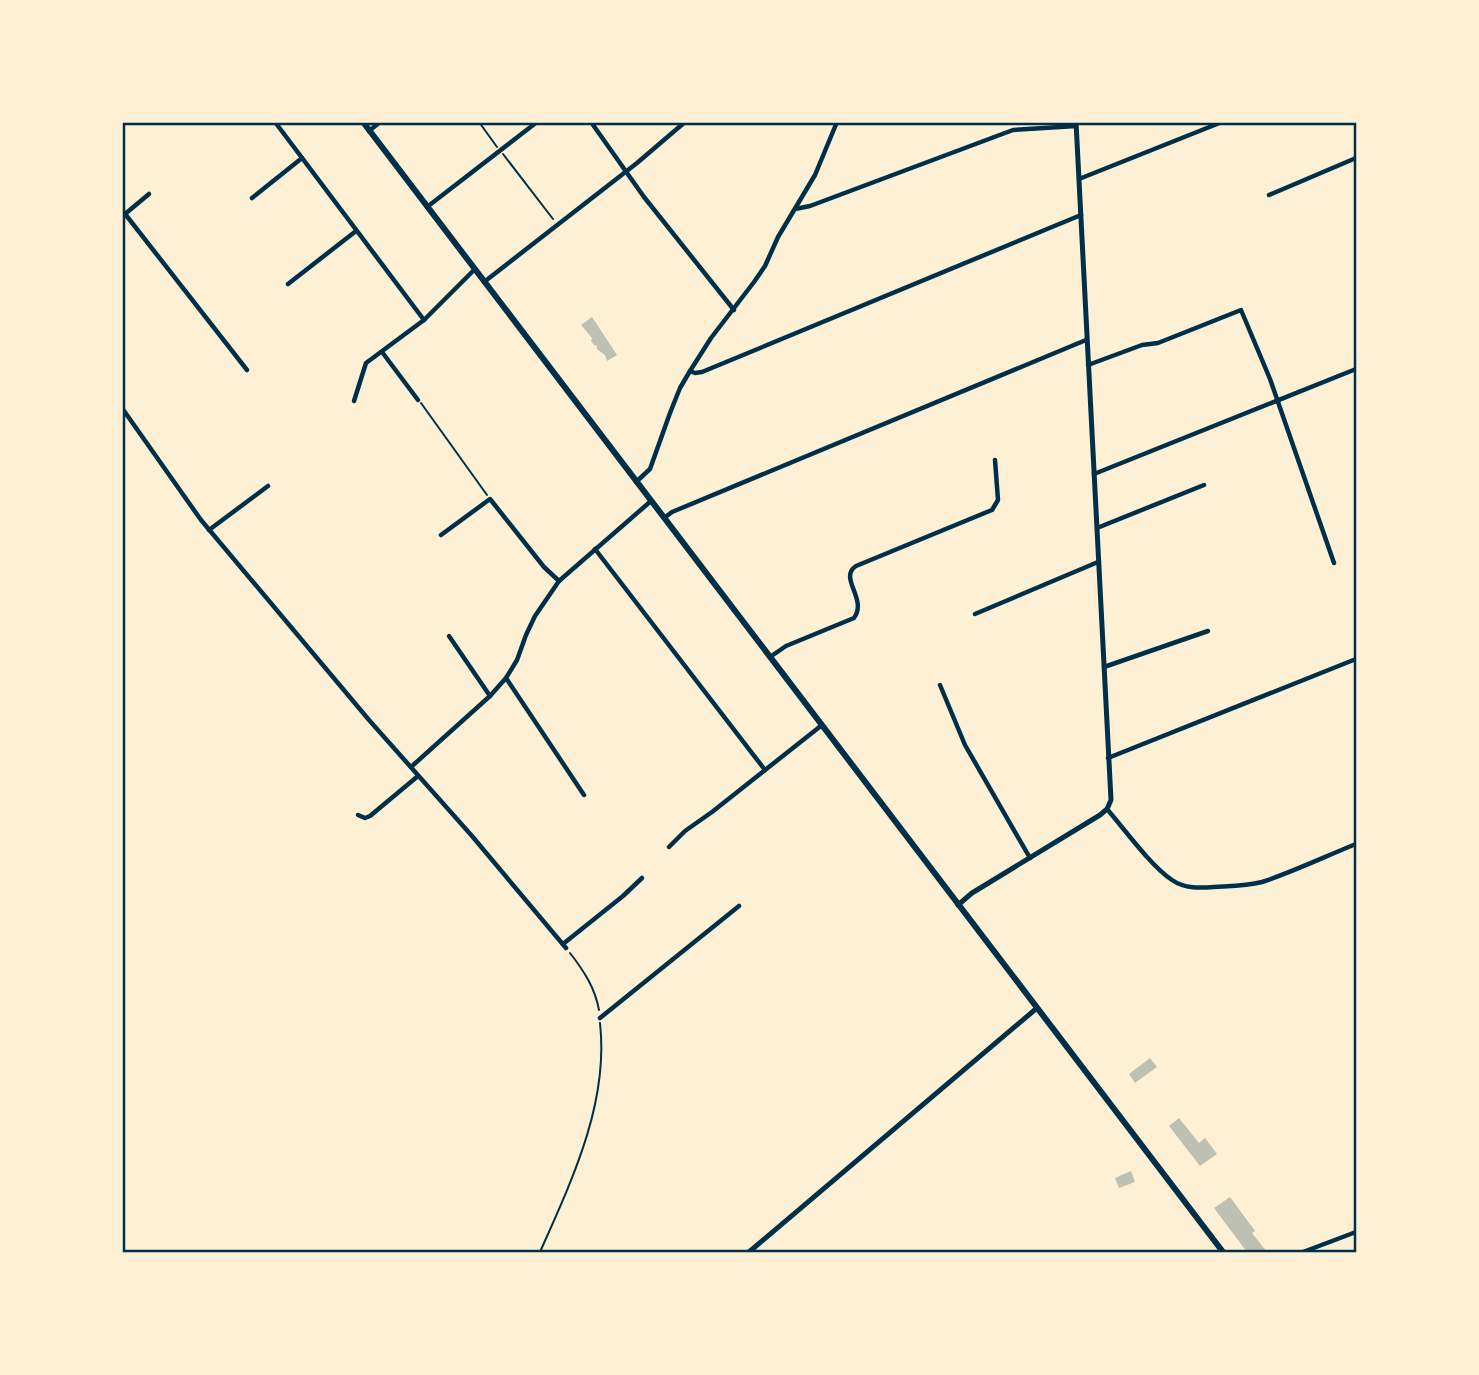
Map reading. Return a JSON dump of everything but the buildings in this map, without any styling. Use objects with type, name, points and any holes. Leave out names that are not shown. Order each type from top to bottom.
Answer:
[{"type":"main road","points":[[363,122],[1223,1252]]},
{"type":"street","points":[[275,122],[424,320]]},
{"type":"street","points":[[369,131],[380,122]]},
{"type":"street","points":[[427,207],[537,122]]},
{"type":"street","points":[[591,122],[644,197],[734,310]]},
{"type":"street","points":[[484,282],[627,172],[685,122]]},
{"type":"street","points":[[636,482],[650,468],[670,413],[690,371],[765,266],[778,237],[816,175],[837,122]]},
{"type":"street","points":[[1079,179],[1222,122]]},
{"type":"street","points":[[794,209],[806,208],[1013,130],[1076,124],[1111,800],[1100,815],[972,893],[958,905]]},
{"type":"street","points":[[252,198],[302,158]]},
{"type":"street","points":[[1269,195],[1356,158]]},
{"type":"street","points":[[149,194],[124,212],[247,370]]},
{"type":"street","points":[[690,371],[702,372],[1081,215]]},
{"type":"street","points":[[288,284],[356,231]]},
{"type":"street","points":[[354,401],[366,363],[424,320],[475,269]]},
{"type":"street","points":[[1088,366],[1241,310],[1261,355],[1334,563]]},
{"type":"street","points":[[664,518],[672,512],[1086,340]]},
{"type":"street","points":[[382,352],[418,400]]},
{"type":"street","points":[[1094,474],[1356,369]]},
{"type":"street","points":[[122,408],[209,530],[565,946],[642,878]]},
{"type":"street","points":[[769,657],[786,646],[857,615],[859,607],[851,581],[851,569],[992,510],[999,496],[995,460]]},
{"type":"street","points":[[1097,528],[1205,485]]},
{"type":"street","points":[[209,530],[268,486]]},
{"type":"street","points":[[441,535],[490,499],[544,567],[559,581]]},
{"type":"street","points":[[411,766],[490,696],[506,678],[512,670],[535,615],[559,581],[651,501]]},
{"type":"street","points":[[595,549],[765,770]]},
{"type":"street","points":[[975,614],[1098,562]]},
{"type":"street","points":[[1104,667],[1208,631]]},
{"type":"street","points":[[449,636],[490,696]]},
{"type":"street","points":[[1108,758],[1356,659]]},
{"type":"street","points":[[506,678],[584,795]]},
{"type":"street","points":[[940,685],[970,755],[1030,858]]},
{"type":"street","points":[[669,847],[685,831],[822,725]]},
{"type":"street","points":[[358,815],[365,818],[370,816],[418,776]]},
{"type":"street","points":[[1107,809],[1159,869],[1171,880],[1190,887],[1257,883],[1356,844]]},
{"type":"street","points":[[600,1018],[738,906]]},
{"type":"street","points":[[749,1252],[1037,1008]]},
{"type":"street","points":[[1303,1252],[1356,1232]]},
{"type":"path","points":[[479,122],[558,225]]},
{"type":"path","points":[[418,400],[490,499]]},
{"type":"path","points":[[541,1252],[574,1177],[599,1080],[602,1048],[595,992],[565,946]]}]
